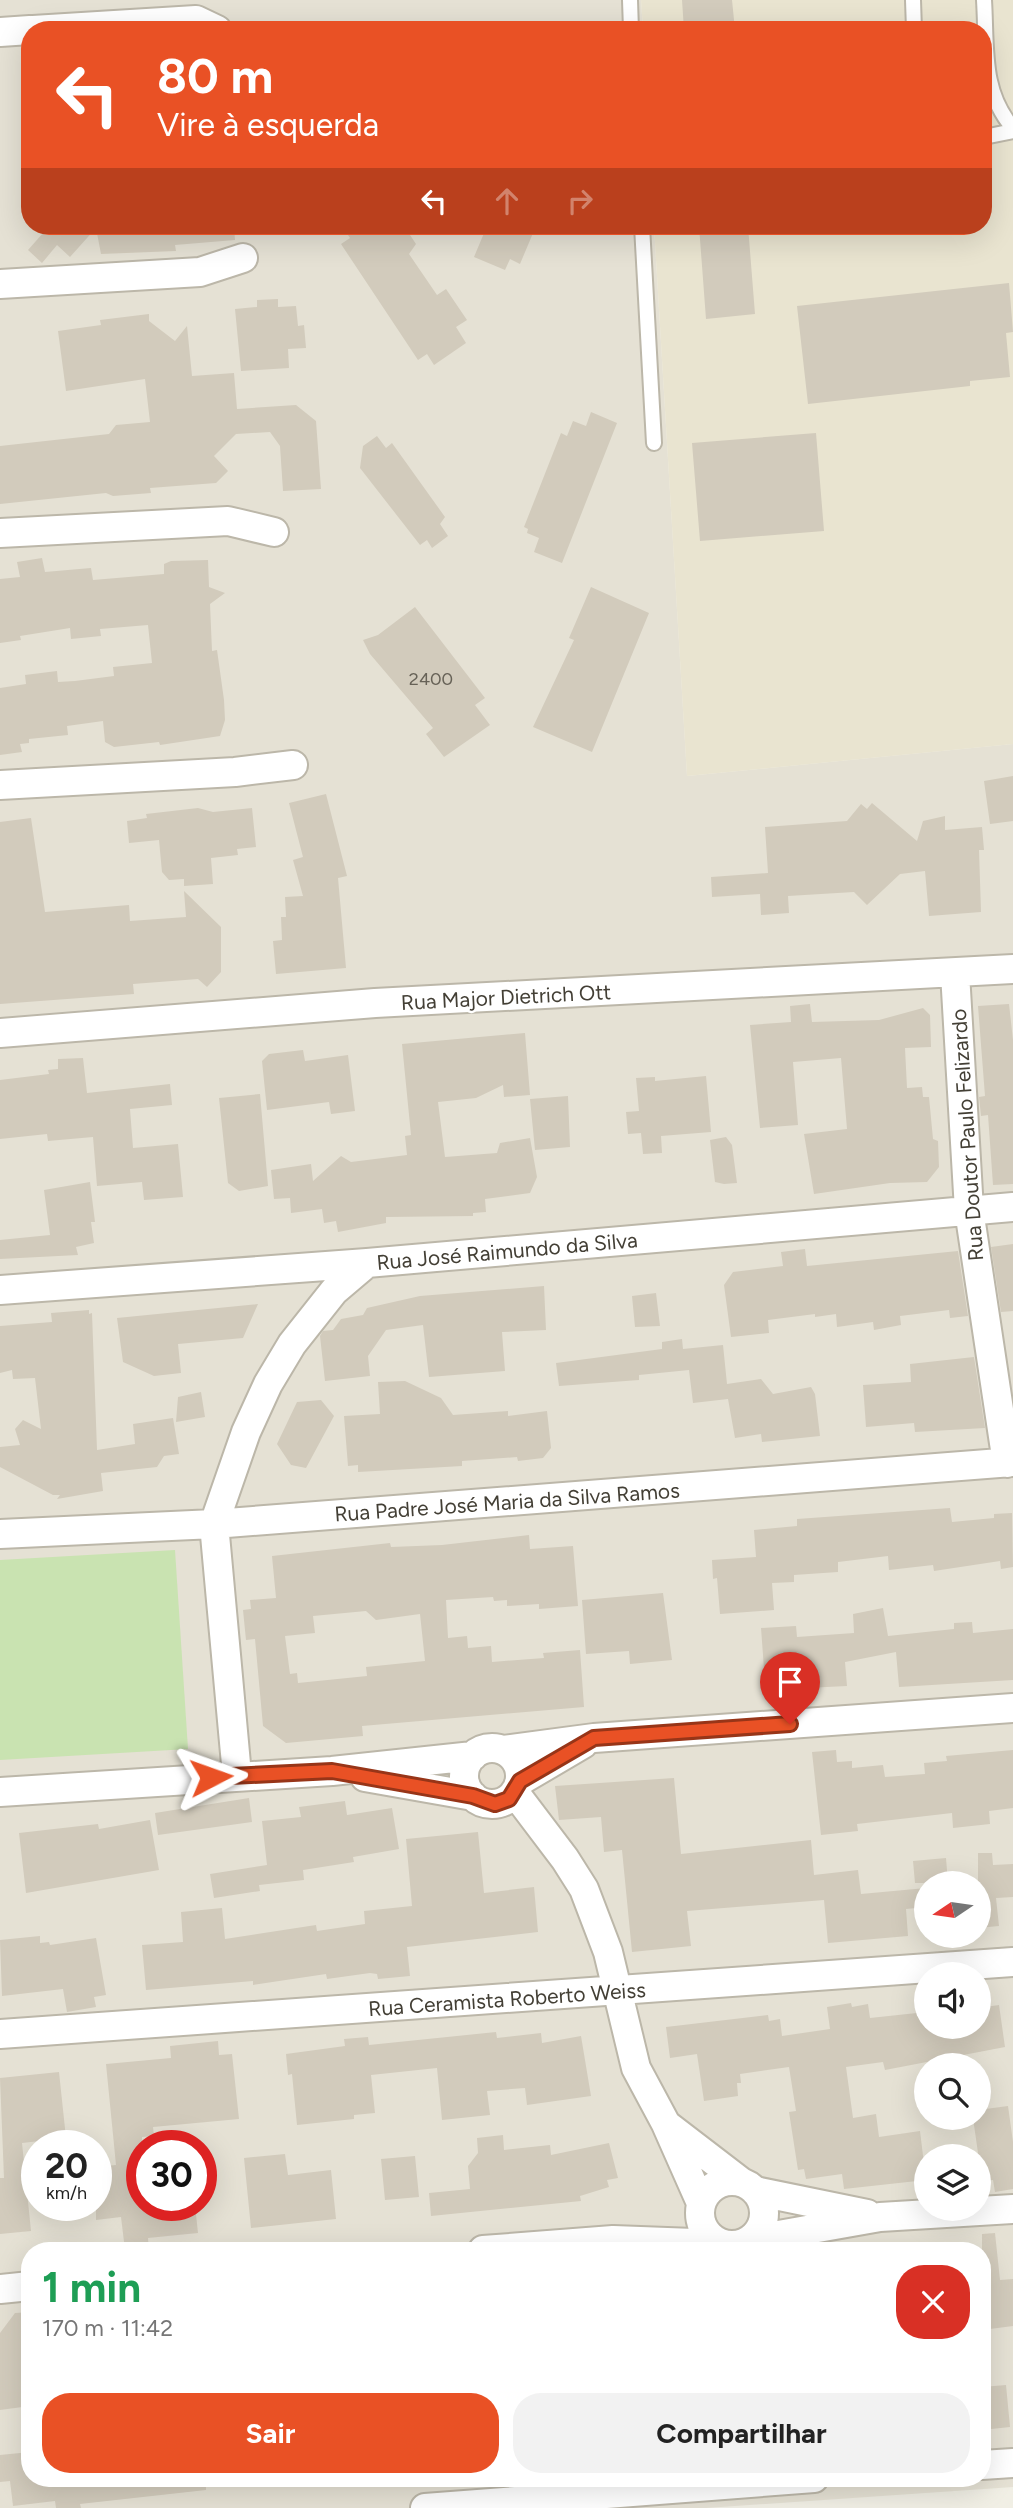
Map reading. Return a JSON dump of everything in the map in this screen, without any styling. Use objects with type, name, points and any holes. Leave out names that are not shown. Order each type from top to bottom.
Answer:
[{"type":"street","points":[[180,21],[198,21]]},
{"type":"street","points":[[0,32],[21,31]]},
{"type":"street","points":[[0,284],[200,272],[243,258]]},
{"type":"street","points":[[0,533],[228,521],[274,532]]},
{"type":"street","points":[[0,785],[235,772],[293,765]]},
{"type":"street","name":"Rua Major Dietrich Ott","points":[[0,1033],[388,1003],[1013,969]]},
{"type":"street","name":"Rua Doutor Paulo Felizardo","points":[[955,973],[969,1210],[1010,1463]]},
{"type":"street","name":"Rua José Raimundo da Silva","points":[[0,1290],[367,1264],[1013,1208]]},
{"type":"street","points":[[237,1775],[214,1524],[246,1433],[280,1364],[334,1291],[367,1264]]},
{"type":"street","name":"Rua Padre José Maria da Silva Ramos","points":[[0,1534],[214,1524],[1010,1463]]},
{"type":"street","points":[[0,1792],[332,1771],[473,1756],[487,1749],[503,1750],[594,1738],[1013,1708]]},
{"type":"street","points":[[332,1771],[500,1794],[594,1738]]},
{"type":"street","points":[[500,1794],[515,1759],[503,1750]]},
{"type":"street","points":[[473,1756],[465,1772],[468,1789],[500,1794],[556,1847],[575,1873],[608,1952],[636,2068],[666,2124],[700,2210],[706,2233],[718,2242]]},
{"type":"street","name":"Rua Ceramista Roberto Weiss","points":[[0,2034],[1013,1962]]},
{"type":"street","points":[[666,2124],[748,2186],[765,2211],[764,2222],[750,2240]]},
{"type":"street","points":[[700,2210],[705,2194],[720,2183],[748,2186],[880,2217]]},
{"type":"street","points":[[744,2242],[880,2217],[1013,2209]]},
{"type":"street","points":[[613,2240],[700,2210]]},
{"type":"street","points":[[587,2242],[667,2242]]},
{"type":"street","points":[[0,2289],[21,2288]]},
{"type":"street","points":[[991,2464],[1013,2463]]},
{"type":"street","points":[[425,2508],[697,2487]]},
{"type":"lane","points":[[630,0],[631,21]]},
{"type":"lane","points":[[914,0],[915,21]]},
{"type":"lane","points":[[984,0],[985,21]]},
{"type":"lane","points":[[992,91],[999,111],[1013,130],[992,135]]},
{"type":"lane","points":[[642,235],[654,443]]},
{"type":"shaded area","points":[[0,0],[641,0],[642,21],[21,21],[21,235],[655,235],[687,776],[1013,744],[1013,2487],[706,2508],[0,2508]]},
{"type":"shaded area","points":[[641,0],[1013,0],[1013,744],[687,776],[655,235],[992,235],[992,21],[642,21]]},
{"type":"green space","points":[[175,1550],[188,1749],[0,1760],[0,1560]]},
{"type":"building","points":[[682,0],[732,0],[734,21],[683,21]]},
{"type":"building","points":[[41,235],[90,235],[70,257],[57,245],[42,263],[28,250]]},
{"type":"building","points":[[97,235],[235,235],[235,240],[175,245],[176,251],[101,254]]},
{"type":"building","points":[[348,235],[410,235],[416,244],[409,254],[437,295],[446,289],[467,320],[456,327],[466,343],[434,365],[427,354],[418,360],[341,244],[350,238]]},
{"type":"building","points":[[483,235],[532,235],[520,264],[510,259],[505,270],[474,257]]},
{"type":"building","points":[[700,235],[749,235],[755,314],[706,319]]},
{"type":"building","points":[[1009,283],[1013,332],[1006,333],[1010,377],[970,381],[970,386],[808,404],[797,306]]},
{"type":"building","points":[[278,299],[278,307],[296,306],[298,326],[304,325],[306,348],[288,349],[289,368],[241,371],[235,309],[257,307],[257,300]]},
{"type":"building","points":[[149,314],[149,321],[175,341],[187,326],[192,376],[234,373],[237,409],[296,405],[316,421],[321,489],[283,491],[280,446],[270,432],[236,434],[214,456],[228,471],[216,483],[150,488],[151,493],[113,496],[106,493],[0,504],[0,446],[109,434],[116,425],[150,422],[145,379],[66,391],[58,331],[101,325],[100,320]]},
{"type":"building","points":[[591,412],[617,423],[562,563],[534,552],[539,538],[527,533],[528,529],[524,527],[561,433],[567,436],[573,421],[586,426]]},
{"type":"building","points":[[816,433],[824,531],[700,541],[692,443]]},
{"type":"building","points":[[377,436],[386,448],[392,443],[445,517],[440,524],[448,536],[432,548],[427,540],[420,545],[360,468],[363,446]]},
{"type":"building","points":[[42,558],[45,572],[91,568],[93,580],[164,574],[164,564],[171,561],[208,560],[209,587],[225,593],[210,604],[212,651],[217,650],[224,700],[225,720],[220,736],[160,745],[159,742],[114,747],[105,742],[103,721],[67,726],[68,735],[29,739],[29,743],[20,744],[22,752],[0,755],[0,688],[26,684],[25,675],[57,671],[58,682],[75,681],[114,676],[113,667],[152,663],[148,625],[100,629],[101,636],[71,639],[70,628],[20,636],[21,640],[0,643],[0,579],[20,577],[17,562]]},
{"type":"building","points":[[591,587],[649,613],[592,752],[533,727],[574,640],[569,638]]},
{"type":"building","points":[[415,607],[485,698],[475,705],[490,725],[444,757],[426,734],[433,728],[370,654],[363,640],[378,635]]},
{"type":"building","points":[[1013,776],[1013,821],[990,824],[984,781]]},
{"type":"building","points":[[326,794],[347,876],[338,878],[346,968],[276,974],[273,941],[282,940],[281,917],[286,917],[285,897],[303,896],[293,860],[303,857],[289,803]]},
{"type":"building","points":[[872,803],[917,841],[923,821],[945,816],[945,830],[982,827],[984,850],[979,850],[981,912],[929,916],[925,871],[900,874],[867,905],[854,892],[788,896],[789,913],[761,915],[760,894],[712,897],[711,877],[768,873],[765,827],[847,821],[861,804],[867,809]]},
{"type":"building","points":[[198,808],[213,812],[252,808],[256,847],[237,849],[238,855],[211,858],[213,884],[184,886],[184,879],[169,880],[162,872],[159,840],[129,843],[127,821],[147,818],[146,814]]},
{"type":"building","points":[[31,818],[45,912],[129,905],[130,921],[186,917],[184,891],[221,927],[221,972],[207,987],[198,979],[133,984],[134,994],[0,1004],[0,822]]},
{"type":"building","points":[[810,1004],[812,1022],[879,1020],[923,1008],[930,1015],[931,1047],[905,1048],[907,1088],[922,1087],[923,1097],[929,1097],[933,1139],[938,1141],[939,1167],[927,1182],[890,1183],[814,1194],[804,1134],[847,1129],[841,1058],[793,1062],[798,1125],[760,1128],[750,1025],[791,1022],[790,1006]]},
{"type":"building","points":[[1009,1004],[1013,1040],[1013,1184],[993,1185],[988,1115],[981,1116],[979,1097],[985,1096],[978,1006]]},
{"type":"building","points":[[525,1033],[530,1095],[504,1097],[503,1085],[476,1098],[438,1102],[445,1157],[497,1153],[500,1143],[530,1138],[537,1177],[530,1193],[485,1199],[486,1212],[473,1213],[473,1216],[386,1217],[386,1223],[338,1232],[336,1221],[324,1223],[322,1209],[291,1213],[290,1198],[274,1199],[271,1170],[311,1164],[313,1181],[341,1156],[351,1162],[407,1155],[405,1136],[411,1135],[402,1044]]},
{"type":"building","points":[[303,1050],[305,1061],[348,1055],[355,1111],[331,1114],[329,1102],[267,1110],[262,1061],[269,1054]]},
{"type":"building","points":[[83,1058],[87,1093],[170,1084],[172,1105],[130,1109],[133,1148],[178,1144],[183,1197],[144,1200],[142,1182],[97,1186],[93,1137],[48,1141],[47,1134],[0,1139],[0,1080],[49,1074],[48,1070],[58,1069],[58,1059]]},
{"type":"building","points":[[706,1076],[711,1132],[661,1136],[662,1153],[643,1154],[641,1133],[628,1134],[626,1112],[639,1111],[636,1078],[655,1077],[655,1081]]},
{"type":"building","points":[[260,1094],[268,1186],[239,1191],[228,1183],[219,1098]]},
{"type":"building","points":[[568,1096],[570,1147],[535,1150],[530,1099]]},
{"type":"building","points":[[726,1137],[732,1145],[737,1183],[715,1182],[710,1140]]},
{"type":"building","points":[[90,1182],[95,1222],[91,1222],[94,1243],[76,1247],[78,1255],[0,1259],[0,1240],[50,1235],[44,1190]]},
{"type":"building","points":[[1013,1244],[1013,1311],[1001,1312],[991,1247]]},
{"type":"building","points":[[805,1249],[807,1266],[958,1251],[968,1316],[950,1318],[949,1310],[900,1316],[901,1325],[874,1330],[873,1322],[837,1327],[836,1314],[815,1317],[815,1314],[768,1320],[769,1333],[731,1337],[724,1285],[733,1272],[783,1266],[781,1252]]},
{"type":"building","points":[[544,1286],[546,1330],[502,1332],[505,1371],[429,1377],[423,1325],[386,1330],[368,1356],[370,1376],[325,1381],[320,1336],[323,1331],[333,1330],[341,1319],[363,1315],[367,1308],[420,1296]]},
{"type":"building","points":[[656,1293],[660,1326],[635,1327],[632,1296]]},
{"type":"building","points":[[258,1304],[243,1338],[178,1344],[181,1373],[154,1376],[123,1362],[117,1318]]},
{"type":"building","points":[[89,1310],[89,1314],[92,1313],[97,1450],[135,1444],[133,1424],[173,1418],[179,1454],[164,1456],[157,1467],[101,1473],[103,1491],[57,1499],[60,1495],[53,1495],[0,1467],[0,1447],[20,1445],[15,1429],[23,1420],[41,1429],[35,1378],[13,1379],[12,1370],[0,1373],[0,1326],[52,1322],[51,1313]]},
{"type":"building","points":[[682,1339],[683,1349],[723,1345],[727,1384],[761,1379],[773,1394],[811,1387],[815,1394],[820,1436],[762,1442],[761,1434],[735,1438],[728,1399],[693,1403],[689,1370],[639,1375],[639,1380],[559,1386],[556,1363],[662,1349],[662,1342]]},
{"type":"building","points":[[974,1357],[985,1428],[915,1432],[914,1423],[866,1427],[863,1385],[911,1382],[910,1364]]},
{"type":"building","points":[[405,1381],[441,1398],[453,1415],[508,1411],[508,1416],[547,1411],[551,1448],[543,1458],[462,1461],[462,1466],[358,1472],[358,1465],[348,1466],[344,1416],[380,1414],[378,1382]]},
{"type":"building","points":[[201,1392],[205,1417],[176,1422],[178,1397]]},
{"type":"building","points":[[321,1400],[334,1416],[306,1468],[291,1465],[277,1444],[297,1402]]},
{"type":"building","points":[[950,1508],[952,1522],[994,1518],[994,1514],[1012,1513],[1013,1567],[1001,1569],[1000,1561],[934,1571],[933,1565],[889,1570],[888,1556],[838,1562],[838,1572],[794,1575],[794,1582],[772,1583],[774,1610],[720,1614],[717,1578],[713,1579],[712,1560],[756,1557],[754,1530],[797,1526],[797,1519]]},
{"type":"building","points":[[529,1535],[530,1549],[573,1546],[578,1606],[539,1609],[539,1604],[507,1606],[507,1600],[494,1601],[493,1597],[446,1600],[448,1638],[467,1636],[468,1648],[491,1646],[492,1662],[544,1658],[543,1653],[580,1650],[584,1707],[362,1726],[363,1736],[286,1743],[263,1726],[255,1639],[246,1640],[243,1610],[251,1609],[250,1600],[276,1598],[272,1556],[390,1543],[391,1547],[442,1545]],"holes":[[[366,1611],[376,1620],[420,1614],[425,1661],[366,1667],[367,1676],[298,1683],[297,1673],[290,1674],[285,1636],[315,1633],[313,1616]]]},
{"type":"building","points":[[663,1593],[672,1660],[630,1664],[629,1651],[586,1654],[582,1600]]},
{"type":"building","points":[[883,1608],[888,1636],[954,1629],[954,1623],[972,1622],[973,1633],[1013,1629],[1013,1680],[899,1687],[896,1652],[845,1662],[847,1686],[806,1688],[807,1706],[786,1708],[785,1695],[766,1696],[761,1628],[796,1626],[797,1637],[854,1633],[853,1614]]},
{"type":"building","points":[[836,1750],[837,1762],[852,1761],[852,1768],[883,1765],[885,1777],[925,1774],[924,1763],[947,1761],[946,1756],[1013,1750],[1013,1808],[989,1811],[990,1824],[953,1828],[952,1813],[857,1824],[858,1831],[821,1835],[812,1752]]},
{"type":"building","points":[[674,1778],[681,1854],[811,1840],[814,1875],[858,1870],[861,1894],[914,1889],[914,1908],[906,1909],[908,1936],[828,1943],[824,1900],[687,1911],[691,1946],[632,1952],[622,1850],[604,1852],[601,1817],[559,1820],[555,1786]]},
{"type":"building","points":[[249,1798],[252,1822],[158,1835],[155,1813]]},
{"type":"building","points":[[345,1801],[347,1815],[392,1808],[399,1849],[353,1857],[354,1862],[303,1870],[304,1880],[259,1885],[260,1891],[214,1898],[210,1874],[267,1865],[262,1821],[301,1817],[299,1807]]},
{"type":"building","points":[[150,1820],[159,1870],[26,1893],[19,1833],[98,1824],[99,1829]]},
{"type":"building","points":[[478,1832],[484,1893],[534,1887],[538,1932],[407,1947],[410,1976],[378,1979],[377,1974],[370,1973],[327,1979],[326,1974],[253,1985],[253,1981],[146,1990],[142,1945],[183,1942],[181,1912],[222,1908],[225,1939],[316,1925],[317,1931],[365,1924],[364,1911],[412,1906],[406,1839]]},
{"type":"building","points":[[978,1853],[992,1853],[993,1865],[1013,1864],[1013,1897],[996,1898],[999,1926],[991,1927],[991,1871],[978,1871]]},
{"type":"building","points":[[946,1858],[947,1871],[914,1872],[913,1861]]},
{"type":"building","points":[[40,1936],[40,1943],[49,1942],[50,1945],[96,1938],[106,1995],[94,1997],[96,2007],[67,2012],[63,1989],[2,1996],[0,1940]]},
{"type":"building","points":[[851,2003],[852,2007],[868,2004],[870,2018],[914,2013],[914,2039],[991,2039],[991,2006],[999,2005],[1005,2047],[974,2053],[914,2053],[914,2064],[885,2070],[883,2062],[846,2067],[853,2118],[876,2114],[879,2137],[920,2131],[922,2144],[914,2144],[914,2181],[844,2189],[842,2174],[806,2179],[804,2169],[798,2170],[789,2112],[796,2111],[789,2067],[740,2074],[741,2083],[737,2083],[738,2096],[704,2101],[697,2054],[670,2058],[666,2027],[768,2015],[769,2021],[780,2019],[782,2036],[830,2029],[827,2007]]},
{"type":"building","points":[[496,2032],[497,2038],[541,2033],[542,2043],[581,2036],[591,2096],[527,2105],[525,2088],[487,2091],[490,2115],[442,2120],[437,2068],[371,2075],[375,2113],[354,2115],[354,2119],[297,2125],[292,2074],[288,2075],[286,2054],[345,2046],[344,2039],[368,2037],[369,2045]]},
{"type":"building","points":[[218,2041],[219,2055],[232,2054],[239,2119],[153,2127],[153,2130],[126,2130],[126,2221],[197,2221],[198,2233],[148,2238],[148,2242],[124,2242],[121,2217],[112,2218],[112,2165],[116,2165],[106,2064],[171,2058],[170,2046]]},
{"type":"building","points":[[59,2072],[65,2130],[21,2130],[21,2221],[30,2221],[31,2231],[0,2234],[0,2178],[4,2178],[0,2078]]},
{"type":"building","points":[[1008,2106],[1013,2142],[1013,2189],[995,2192],[991,2180],[991,2144],[977,2144],[975,2130],[991,2130],[991,2108]]},
{"type":"building","points":[[503,2135],[504,2150],[550,2145],[551,2155],[609,2143],[618,2178],[607,2180],[609,2187],[580,2196],[581,2201],[431,2216],[429,2193],[470,2189],[468,2166],[478,2153],[477,2138]]},
{"type":"building","points":[[285,2154],[288,2175],[331,2170],[336,2219],[251,2228],[244,2158]]},
{"type":"building","points":[[415,2156],[419,2197],[385,2200],[381,2159]]},
{"type":"building","points":[[995,2233],[1000,2280],[1013,2279],[1013,2326],[991,2329],[991,2242],[982,2242],[982,2234]]},
{"type":"building","points":[[15,2313],[21,2313],[21,2407],[0,2410],[0,2333]]},
{"type":"building","points":[[1006,2385],[1010,2427],[991,2429],[991,2386]]},
{"type":"building","points":[[21,2453],[21,2487],[206,2487],[206,2490],[80,2504],[81,2508],[56,2508],[55,2501],[13,2506],[10,2481],[0,2482],[0,2455]]},
{"type":"route","points":[[211,1777],[332,1771],[473,1796],[486,1804],[495,1804],[509,1799],[520,1781],[594,1738],[790,1724]]}]
